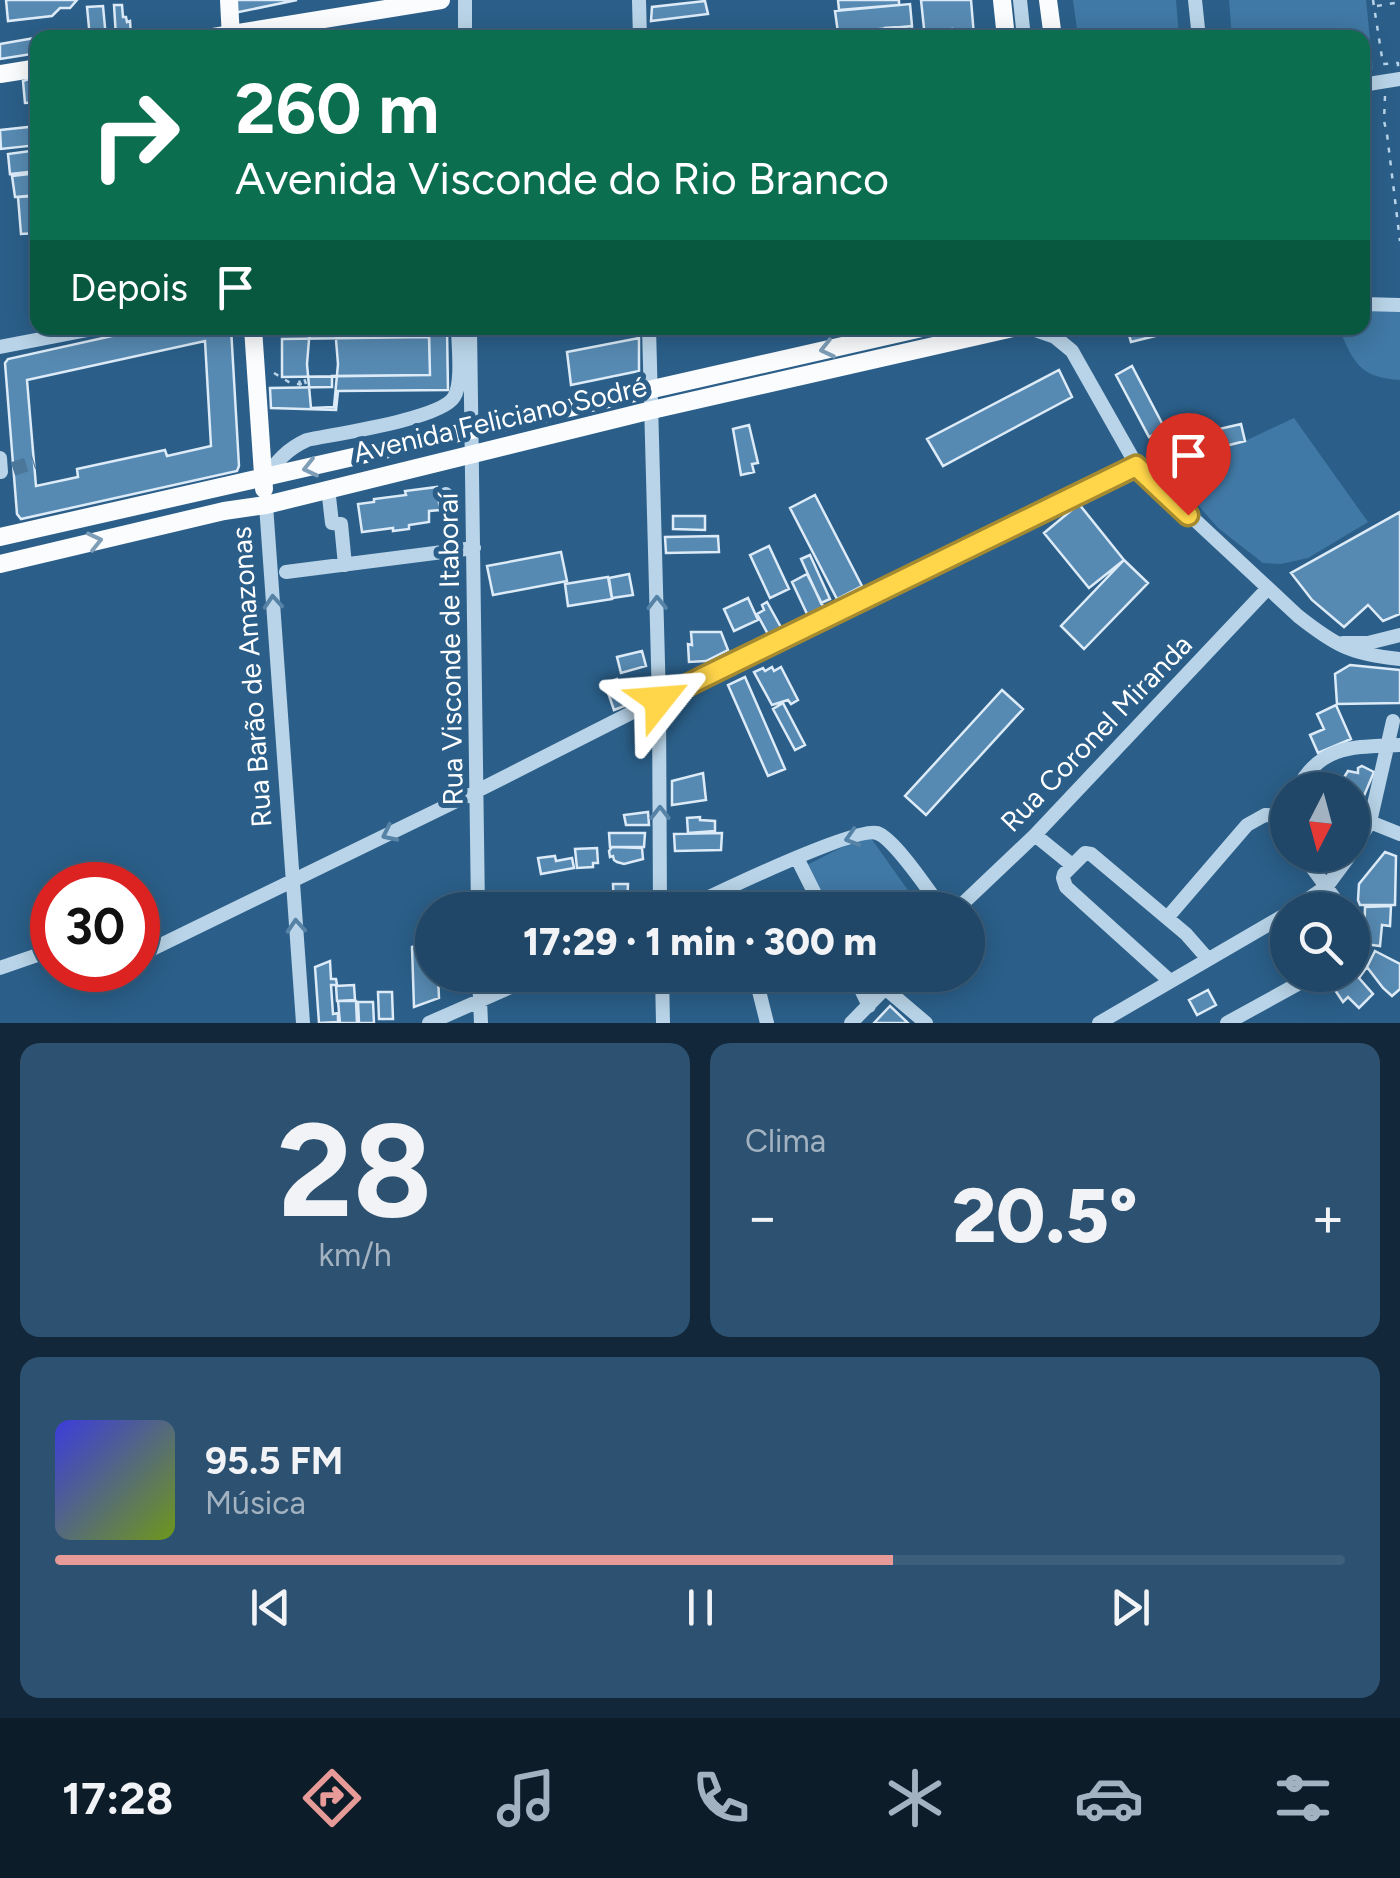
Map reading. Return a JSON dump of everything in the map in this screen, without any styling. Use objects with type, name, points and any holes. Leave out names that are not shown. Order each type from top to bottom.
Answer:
[{"type":"main road","points":[[229,0],[231,30]]},
{"type":"main road","points":[[261,30],[442,0]]},
{"type":"main road","points":[[1002,0],[1005,30]]},
{"type":"main road","points":[[1048,0],[1052,30]]},
{"type":"main road","points":[[0,74],[30,69]]},
{"type":"main road","name":"Rua Barão de Amazonas","points":[[255,335],[264,373],[266,505]]},
{"type":"main road","name":"Avenida Feliciano Sodré","points":[[0,538],[891,335]]},
{"type":"main road","name":"Avenida Feliciano Sodré","points":[[0,564],[982,335]]},
{"type":"street","points":[[465,0],[466,30]]},
{"type":"street","points":[[640,0],[640,30]]},
{"type":"street","points":[[1020,0],[1023,30]]},
{"type":"street","points":[[1195,0],[1198,30]]},
{"type":"street","points":[[1370,85],[1400,79]]},
{"type":"street","points":[[1370,304],[1400,305]]},
{"type":"street","points":[[0,347],[62,335]]},
{"type":"street","points":[[264,479],[280,457],[307,440],[418,416],[446,405],[455,396],[458,385],[458,335]]},
{"type":"street","name":"Rua Visconde de Itaboraí","points":[[470,335],[478,892]]},
{"type":"street","points":[[649,335],[660,892]]},
{"type":"street","points":[[1048,335],[1072,351],[1136,466],[1298,616],[1359,654],[1400,659]]},
{"type":"street","points":[[0,458],[5,471]]},
{"type":"street","points":[[160,945],[1136,466]]},
{"type":"street","points":[[328,488],[332,523],[341,524],[345,564]]},
{"type":"street","points":[[446,494],[451,550]]},
{"type":"street","name":"Rua Barão de Amazonas","points":[[266,505],[304,1023]]},
{"type":"street","points":[[286,572],[474,548]]},
{"type":"street","name":"Rua Coronel Miranda","points":[[975,892],[1035,835],[1268,588]]},
{"type":"street","points":[[1337,643],[1368,643],[1400,634]]},
{"type":"street","points":[[1394,721],[1393,746],[1370,822],[1400,834]]},
{"type":"street","points":[[1310,772],[1334,752],[1393,746]]},
{"type":"street","points":[[1167,918],[1247,825],[1270,815]]},
{"type":"street","points":[[720,892],[848,837],[874,832],[899,852],[929,892]]},
{"type":"street","points":[[1035,835],[1072,865]]},
{"type":"street","points":[[1170,982],[1066,886],[1062,878],[1085,853],[1186,934],[1207,958]]},
{"type":"street","points":[[797,858],[814,892]]},
{"type":"street","points":[[1314,872],[1331,892]]},
{"type":"street","points":[[1318,892],[1337,872]]},
{"type":"street","points":[[732,886],[734,892]]},
{"type":"street","points":[[1099,1023],[1270,923]]},
{"type":"street","points":[[0,968],[30,958]]},
{"type":"street","points":[[480,992],[480,1023]]},
{"type":"street","points":[[429,1023],[501,992]]},
{"type":"street","points":[[662,992],[663,1023]]},
{"type":"street","points":[[759,992],[767,1023]]},
{"type":"street","points":[[862,992],[869,1006]]},
{"type":"street","points":[[851,1023],[883,992]]},
{"type":"street","points":[[890,992],[926,1023]]},
{"type":"street","points":[[1227,1023],[1283,992]]},
{"type":"path","points":[[1373,0],[1382,64],[1399,61],[1400,79]]},
{"type":"path","points":[[1374,6],[1400,2]]},
{"type":"path","points":[[1384,96],[1400,239]]},
{"type":"path","points":[[1392,175],[1400,174]]},
{"type":"path","points":[[264,373],[292,384],[308,385]]},
{"type":"shaded area","points":[[1073,0],[1176,0],[1178,30],[1077,30]]},
{"type":"shaded area","points":[[1229,0],[1366,0],[1369,30],[1231,30]]},
{"type":"shaded area","points":[[1370,304],[1400,309],[1400,380],[1367,372],[1342,335],[1370,335]]},
{"type":"shaded area","points":[[1294,418],[1368,522],[1308,558],[1263,563],[1218,528],[1163,465],[1245,441]]},
{"type":"shaded area","points":[[868,834],[909,892],[821,892],[807,865]]},
{"type":"building","points":[[6,0],[77,0],[52,16],[8,21]]},
{"type":"building","points":[[232,0],[297,0],[234,13]]},
{"type":"building","points":[[838,0],[899,0],[899,5],[839,10]]},
{"type":"building","points":[[921,0],[971,0],[974,30],[924,30]]},
{"type":"building","points":[[705,1],[708,14],[651,21],[652,7]]},
{"type":"building","points":[[910,4],[912,26],[838,30],[835,11]]},
{"type":"building","points":[[114,5],[122,5],[131,30],[116,30]]},
{"type":"building","points":[[103,6],[105,30],[89,30],[87,7]]},
{"type":"building","points":[[912,26],[912,30],[885,30]]},
{"type":"building","points":[[30,39],[30,54],[0,59],[0,44]]},
{"type":"building","points":[[30,79],[30,103],[25,103],[23,81]]},
{"type":"building","points":[[30,127],[30,146],[1,149],[0,130]]},
{"type":"building","points":[[30,151],[30,172],[10,174],[8,154]]},
{"type":"building","points":[[30,174],[30,196],[15,197],[12,176]]},
{"type":"building","points":[[30,196],[30,233],[21,234],[18,197]]},
{"type":"building","points":[[116,335],[231,335],[237,471],[21,519],[17,514],[5,363],[8,359]],"holes":[[[205,341],[211,446],[167,456],[165,450],[77,469],[78,477],[36,486],[27,380]]]},
{"type":"building","points":[[309,335],[336,335],[338,364],[334,407],[311,408],[307,364]]},
{"type":"building","points":[[429,335],[447,335],[448,390],[338,391],[336,410],[271,408],[270,388],[332,387],[332,376],[430,375]]},
{"type":"building","points":[[1129,335],[1155,335],[1155,336],[1131,342]]},
{"type":"building","points":[[429,337],[430,375],[282,377],[282,339]]},
{"type":"building","points":[[639,338],[639,371],[571,385],[567,352]]},
{"type":"building","points":[[1132,366],[1165,429],[1149,437],[1116,375]]},
{"type":"building","points":[[1059,370],[1072,397],[943,466],[927,439]]},
{"type":"building","points":[[1241,424],[1245,441],[1194,454],[1189,436]]},
{"type":"building","points":[[749,425],[758,463],[752,464],[754,472],[741,475],[733,429]]},
{"type":"building","points":[[437,487],[440,510],[429,511],[429,522],[409,525],[409,529],[362,532],[358,504]]},
{"type":"building","points":[[815,495],[862,586],[837,599],[790,508]]},
{"type":"building","points":[[1079,504],[1124,560],[1089,588],[1044,533]]},
{"type":"building","points":[[1400,512],[1400,614],[1383,621],[1368,605],[1344,627],[1312,600],[1291,573]]},
{"type":"building","points":[[673,516],[705,516],[705,530],[673,529]]},
{"type":"building","points":[[718,536],[719,552],[666,553],[665,537]]},
{"type":"building","points":[[769,546],[789,589],[770,598],[750,555]]},
{"type":"building","points":[[561,552],[567,581],[493,595],[487,566]]},
{"type":"building","points":[[810,555],[830,599],[821,603],[801,559]]},
{"type":"building","points":[[1124,560],[1148,583],[1084,649],[1061,626]]},
{"type":"building","points":[[629,574],[633,595],[612,598],[609,578]]},
{"type":"building","points":[[807,574],[824,608],[808,616],[792,582]]},
{"type":"building","points":[[608,577],[612,599],[568,606],[565,584]]},
{"type":"building","points":[[748,598],[758,620],[734,631],[724,609]]},
{"type":"building","points":[[767,602],[783,631],[770,638],[757,614]]},
{"type":"building","points":[[691,632],[721,632],[728,650],[706,661],[689,662]]},
{"type":"building","points":[[642,651],[646,666],[621,673],[617,657]]},
{"type":"building","points":[[1350,665],[1400,670],[1400,703],[1337,704],[1335,674]]},
{"type":"building","points":[[772,667],[774,671],[781,667],[798,700],[772,705],[754,672]]},
{"type":"building","points":[[745,677],[785,769],[768,776],[728,685]]},
{"type":"building","points":[[617,679],[627,705],[614,710],[605,684]]},
{"type":"building","points":[[1002,690],[1023,709],[926,815],[905,796]]},
{"type":"building","points":[[783,703],[805,745],[795,750],[773,709]]},
{"type":"building","points":[[1336,705],[1351,739],[1318,753],[1310,735],[1324,729],[1317,714]]},
{"type":"building","points":[[1358,768],[1374,772],[1370,781],[1370,772],[1358,772]]},
{"type":"building","points":[[703,773],[706,800],[672,805],[672,781]]},
{"type":"building","points":[[648,812],[649,825],[626,825],[624,815]]},
{"type":"building","points":[[687,818],[715,821],[715,831],[688,833]]},
{"type":"building","points":[[609,833],[645,833],[644,847],[610,847]]},
{"type":"building","points":[[722,833],[721,850],[675,851],[674,834]]},
{"type":"building","points":[[612,847],[642,848],[643,859],[617,862],[610,857]]},
{"type":"building","points":[[597,848],[598,863],[577,868],[575,849]]},
{"type":"building","points":[[1385,852],[1396,856],[1395,905],[1370,905],[1370,892],[1358,892],[1359,884]]},
{"type":"building","points":[[555,856],[556,861],[572,858],[574,868],[541,874],[538,858]]},
{"type":"building","points":[[613,884],[628,884],[628,892],[613,892]]},
{"type":"building","points":[[1391,906],[1390,926],[1382,925],[1380,946],[1370,945],[1370,907]]},
{"type":"building","points":[[415,946],[415,992],[439,992],[439,998],[414,1007]]},
{"type":"building","points":[[1375,951],[1400,964],[1400,989],[1392,996],[1370,971]]},
{"type":"building","points":[[330,961],[331,979],[336,979],[337,985],[331,985],[333,1014],[338,1013],[338,1022],[319,1023],[315,967]]},
{"type":"building","points":[[354,985],[355,1000],[337,1001],[336,986]]},
{"type":"building","points":[[1208,990],[1216,1005],[1197,1015],[1189,1000]]},
{"type":"building","points":[[1370,991],[1373,994],[1359,1008],[1348,997],[1343,1002],[1336,992]]},
{"type":"building","points":[[378,992],[392,992],[393,1019],[379,1019]]},
{"type":"building","points":[[338,1001],[356,1001],[357,1023],[340,1023]]},
{"type":"building","points":[[358,1002],[373,1002],[374,1023],[359,1023]]},
{"type":"building","points":[[890,1006],[908,1023],[874,1023]]},
{"type":"tunnel","points":[[13,469],[34,462]]},
{"type":"route","points":[[659,700],[1136,466],[1188,515]]}]
